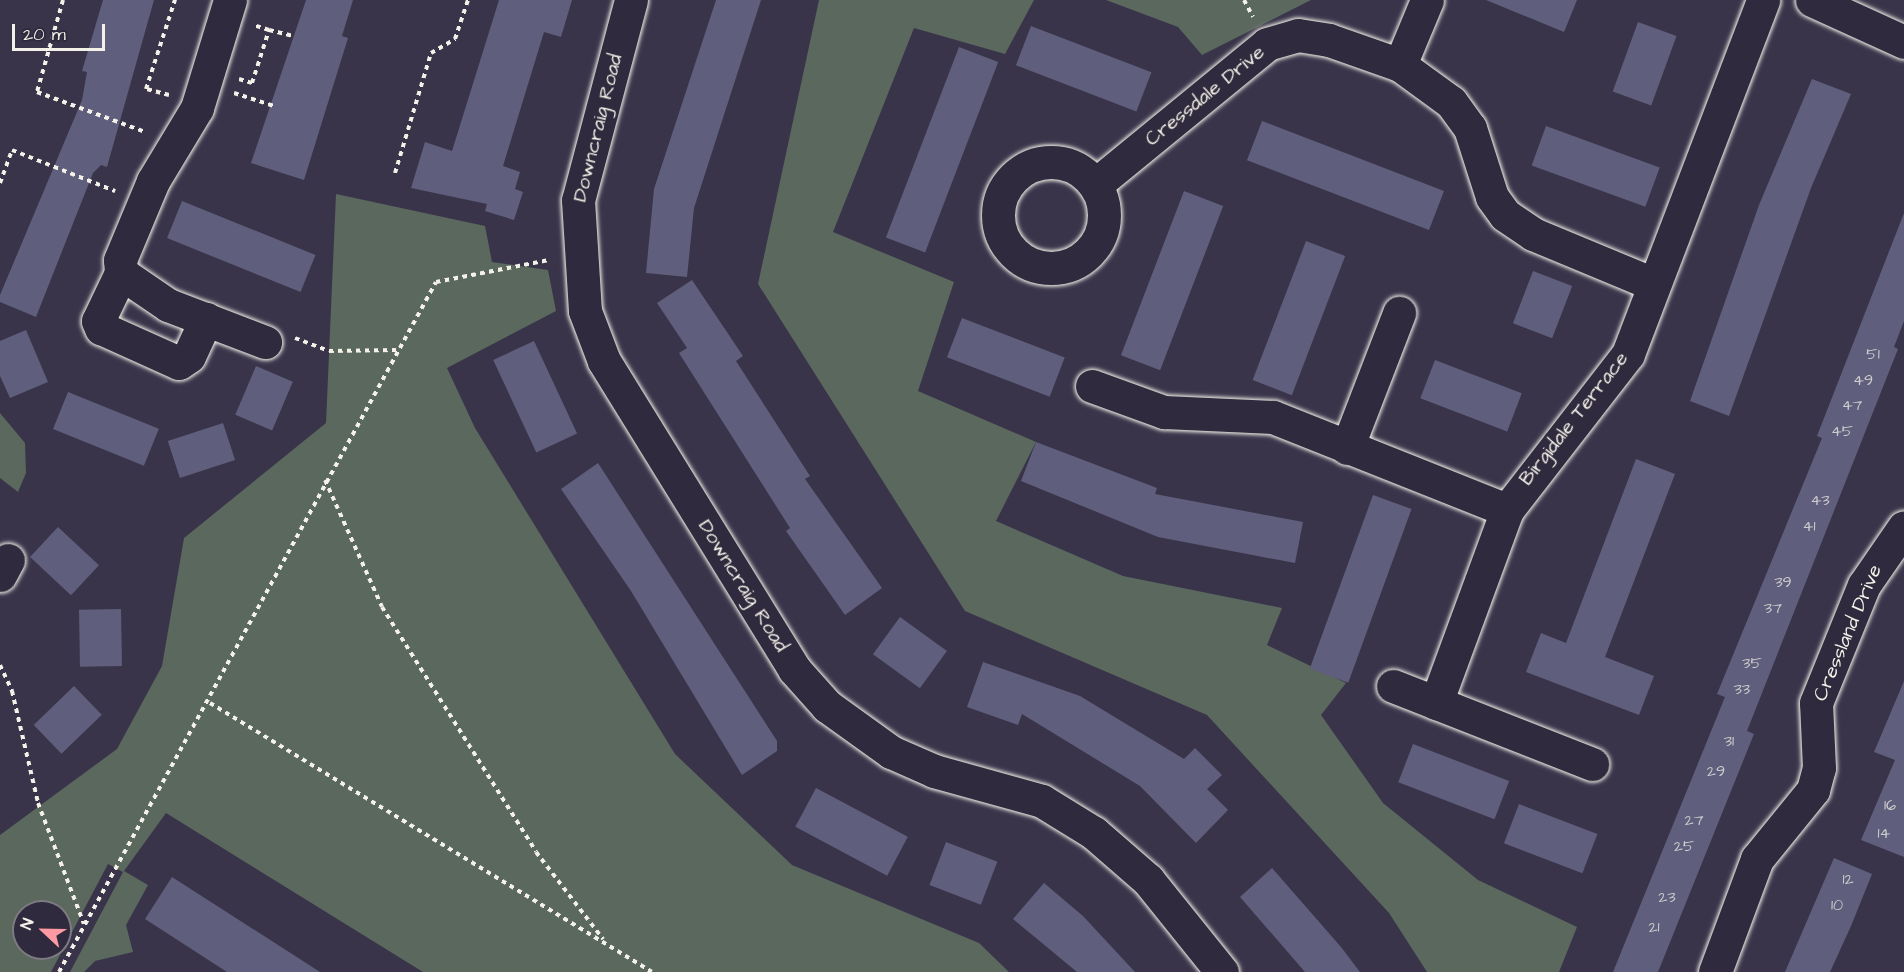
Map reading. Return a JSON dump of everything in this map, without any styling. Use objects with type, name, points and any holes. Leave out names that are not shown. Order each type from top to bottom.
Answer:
[{"type":"street","points":[[206,319],[189,356],[179,363],[101,328],[98,321],[122,273],[120,260],[144,203],[177,144],[201,93],[230,0]]},
{"type":"street","name":"Downcraig Road","points":[[631,0],[578,200],[578,255],[585,311],[604,361],[794,669],[842,719],[891,752],[934,771],[1042,801],[1095,833],[1148,880],[1222,972]]},
{"type":"street","points":[[1400,65],[1427,0]]},
{"type":"street","name":"Birgidale Terrace","points":[[1437,703],[1507,510],[1615,373],[1654,284],[1763,0]]},
{"type":"street","points":[[1812,0],[1904,42]]},
{"type":"street","name":"Cressdale Drive","points":[[1095,185],[1267,44],[1298,35],[1318,38],[1400,65],[1429,81],[1470,128],[1492,197],[1505,215],[1533,234],[1654,284]]},
{"type":"street","points":[[122,273],[143,291],[265,342]]},
{"type":"street","points":[[1347,448],[1399,313]]},
{"type":"street","points":[[1092,386],[1164,412],[1255,412],[1507,510]]},
{"type":"street","name":"Cressland Drive","points":[[1714,972],[1757,859],[1813,790],[1819,768],[1816,703],[1864,585],[1904,527]]},
{"type":"street","points":[[1393,686],[1592,764]]},
{"type":"path","points":[[63,0],[37,92],[177,144]]},
{"type":"path","points":[[175,0],[146,89],[201,93],[274,106]]},
{"type":"path","points":[[394,173],[431,53],[455,39],[468,0]]},
{"type":"path","points":[[269,30],[294,36]]},
{"type":"path","points":[[0,183],[12,150],[144,203]]},
{"type":"path","points":[[59,972],[210,703],[324,479],[436,282],[578,255]]},
{"type":"path","points":[[265,342],[290,336],[328,351],[396,350]]},
{"type":"path","points":[[324,479],[382,607],[536,852],[603,939]]},
{"type":"path","points":[[0,665],[12,691],[38,803],[84,925]]},
{"type":"path","points":[[210,703],[603,939],[652,972]]},
{"type":"green space","points":[[819,0],[1034,0],[1005,54],[914,28],[833,232],[954,282],[918,391],[1036,442],[996,521],[1123,576],[1282,608],[1267,645],[1346,683],[1321,715],[1383,803],[1478,880],[1577,927],[1559,972],[1427,972],[1389,913],[1207,715],[965,611],[758,284]]},
{"type":"green space","points":[[1106,0],[1311,0],[1202,55],[1178,27]]},
{"type":"green space","points":[[336,194],[485,226],[492,262],[548,270],[556,311],[447,368],[475,428],[675,754],[792,865],[979,943],[1009,972],[423,972],[166,813],[124,871],[148,885],[126,925],[133,952],[95,961],[84,972],[70,972],[123,872],[108,864],[72,932],[72,900],[12,900],[12,960],[57,960],[51,972],[0,972],[0,835],[117,749],[162,666],[184,538],[326,423]]},
{"type":"green space","points":[[0,413],[25,443],[26,473],[18,492],[0,478]]},
{"type":"building","points":[[103,0],[154,0],[107,167],[101,165],[93,173],[36,317],[0,302],[0,295],[82,100],[87,72],[82,71]]},
{"type":"building","points":[[306,0],[353,0],[342,36],[348,38],[304,180],[251,163]]},
{"type":"building","points":[[499,0],[572,0],[561,37],[544,32],[503,166],[520,172],[515,189],[523,192],[514,220],[485,211],[487,204],[411,188],[425,142],[452,151]]},
{"type":"building","points":[[716,0],[761,0],[694,208],[687,277],[646,273],[654,189]]},
{"type":"building","points":[[1486,0],[1577,0],[1564,32]]},
{"type":"building","points":[[1638,22],[1677,36],[1651,106],[1613,92]]},
{"type":"building","points":[[1031,26],[1151,72],[1136,111],[1016,65]]},
{"type":"building","points":[[959,47],[998,62],[925,253],[886,237]]},
{"type":"building","points":[[1812,79],[1851,94],[1811,188],[1729,416],[1690,401],[1759,205]]},
{"type":"building","points":[[1262,121],[1444,191],[1429,230],[1247,160]]},
{"type":"building","points":[[1546,126],[1660,167],[1645,207],[1532,165]]},
{"type":"building","points":[[1184,191],[1223,206],[1160,370],[1121,355]]},
{"type":"building","points":[[182,201],[316,255],[301,292],[167,238]]},
{"type":"building","points":[[1904,213],[1904,321],[1894,347],[1898,349],[1747,731],[1754,734],[1658,972],[1613,972],[1725,697],[1717,694],[1822,438],[1817,436]]},
{"type":"building","points":[[1306,241],[1345,256],[1292,395],[1253,380]]},
{"type":"building","points":[[1533,271],[1572,286],[1552,338],[1513,323]]},
{"type":"building","points":[[692,280],[743,356],[736,361],[810,476],[805,479],[882,588],[845,615],[786,531],[790,528],[679,353],[687,348],[657,303]]},
{"type":"building","points":[[962,318],[1065,357],[1050,397],[947,357]]},
{"type":"building","points":[[26,330],[48,382],[10,398],[0,376],[0,341]]},
{"type":"building","points":[[534,341],[577,433],[536,452],[493,360]]},
{"type":"building","points":[[1435,360],[1522,393],[1507,432],[1420,398]]},
{"type":"building","points":[[256,366],[293,382],[272,430],[235,415]]},
{"type":"building","points":[[68,392],[159,429],[144,466],[53,429]]},
{"type":"building","points":[[223,423],[235,460],[180,478],[168,441]]},
{"type":"building","points":[[1036,442],[1157,488],[1155,494],[1303,522],[1295,563],[1158,537],[1021,481]]},
{"type":"building","points":[[1636,459],[1675,474],[1605,657],[1654,676],[1639,715],[1526,672],[1541,633],[1566,643]]},
{"type":"building","points":[[598,463],[777,741],[777,751],[742,775],[631,591],[561,489]]},
{"type":"building","points":[[1373,495],[1412,509],[1348,683],[1310,669]]},
{"type":"building","points":[[58,527],[99,565],[71,595],[30,557]]},
{"type":"building","points":[[121,609],[122,666],[80,667],[79,610]]},
{"type":"building","points":[[900,617],[947,651],[920,688],[873,654]]},
{"type":"building","points":[[983,662],[1080,696],[1184,759],[1195,748],[1222,775],[1207,789],[1228,810],[1196,843],[1140,786],[1022,714],[1018,725],[967,707]]},
{"type":"building","points":[[1904,681],[1904,857],[1861,840],[1895,760],[1874,752]]},
{"type":"building","points":[[74,686],[102,715],[62,754],[34,725]]},
{"type":"building","points":[[1413,744],[1509,781],[1494,819],[1398,782]]},
{"type":"building","points":[[816,788],[908,837],[887,876],[795,827]]},
{"type":"building","points":[[1519,804],[1597,834],[1582,873],[1504,843]]},
{"type":"building","points":[[946,842],[997,862],[981,905],[930,885]]},
{"type":"building","points":[[1834,858],[1872,874],[1851,926],[1830,972],[1785,972]]},
{"type":"building","points":[[1272,868],[1360,972],[1305,972],[1240,897]]},
{"type":"building","points":[[172,877],[320,972],[227,972],[145,919]]},
{"type":"building","points":[[1044,883],[1083,916],[1135,972],[1077,972],[1013,919]]}]
